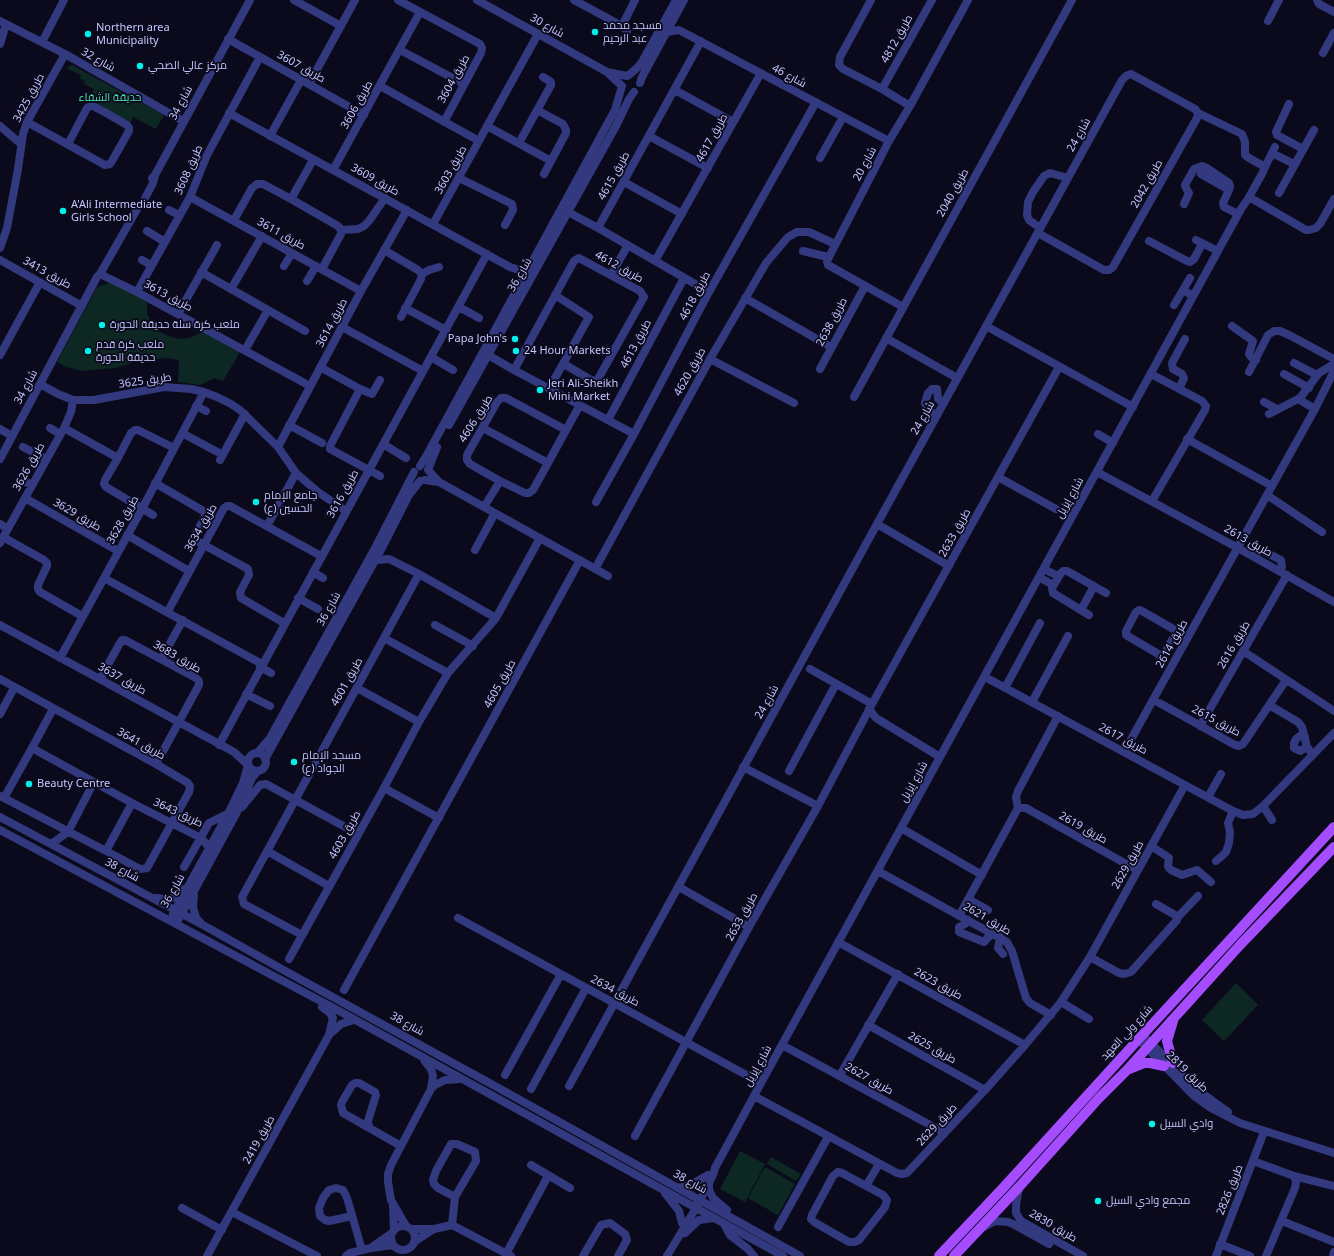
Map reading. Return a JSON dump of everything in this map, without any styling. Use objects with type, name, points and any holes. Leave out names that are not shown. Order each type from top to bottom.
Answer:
[{"type":"main road","name":"شارع ولي العهد","points":[[939,1256],[1145,1040],[1194,979],[1334,827]]},
{"type":"main road","name":"شارع ولي العهد","points":[[954,1256],[1127,1070],[1145,1040],[1173,1020],[1240,945],[1334,847]]},
{"type":"main road","points":[[1127,1070],[1144,1063],[1168,1065],[1167,1041],[1173,1020]]},
{"type":"street","points":[[42,42],[64,0]]},
{"type":"street","name":"شارع 34","points":[[0,459],[82,306],[85,304],[100,279],[100,274],[140,204],[143,202],[155,175],[250,0]]},
{"type":"street","points":[[294,0],[341,26]]},
{"type":"street","points":[[270,136],[341,26],[355,0]]},
{"type":"street","name":"طريق 3604","points":[[398,0],[480,44],[482,48],[481,53],[444,122]]},
{"type":"street","name":"شارع 30","points":[[477,0],[607,72],[622,86]]},
{"type":"street","points":[[574,0],[625,29],[635,0]]},
{"type":"street","points":[[676,0],[642,62],[638,68],[623,80],[622,86],[627,92],[634,92],[638,88],[642,77],[684,0]]},
{"type":"street","points":[[871,0],[840,57],[839,65],[843,69],[882,89],[910,106]]},
{"type":"street","name":"طريق 4812","points":[[882,89],[932,0]]},
{"type":"street","name":"شارع 20","points":[[828,257],[889,141],[910,106],[968,0]]},
{"type":"street","name":"طريق 2040","points":[[854,397],[1072,0]]},
{"type":"street","points":[[1268,21],[1280,0]]},
{"type":"street","points":[[1317,0],[1319,4],[1334,12]]},
{"type":"street","name":"طريق 3606","points":[[333,170],[420,12]]},
{"type":"street","points":[[667,32],[679,30],[674,19]]},
{"type":"street","points":[[0,44],[3,22]]},
{"type":"street","name":"شارع 32","points":[[3,22],[65,54],[184,122]]},
{"type":"street","name":"شارع 46","points":[[679,30],[889,141]]},
{"type":"street","points":[[1323,53],[1334,33]]},
{"type":"street","name":"طريق 3603","points":[[433,224],[538,34]]},
{"type":"street","name":"طريق 3607","points":[[228,39],[364,115]]},
{"type":"street","name":"طريق 4615","points":[[598,228],[701,41]]},
{"type":"street","points":[[400,50],[464,84]]},
{"type":"street","name":"طريق 3425","points":[[0,248],[4,225],[18,169],[21,144],[27,122],[65,54]]},
{"type":"street","name":"طريق 3608","points":[[137,292],[190,197],[204,161],[260,57]]},
{"type":"street","name":"شارع 30","points":[[607,72],[628,76]]},
{"type":"street","name":"طريق 4617","points":[[655,261],[761,73]]},
{"type":"street","name":"شارع 24","points":[[569,1086],[943,403],[1122,80],[1131,74],[1195,109],[1198,113]]},
{"type":"street","points":[[628,76],[635,76],[640,83]]},
{"type":"street","points":[[519,144],[552,84],[543,77]]},
{"type":"street","points":[[380,86],[479,141]]},
{"type":"street","name":"شارع 36","points":[[256,753],[270,738],[417,469],[428,453],[615,110],[622,86]]},
{"type":"street","points":[[675,90],[733,122]]},
{"type":"street","name":"شارع 36","points":[[428,470],[434,452],[619,120],[627,102],[634,92]]},
{"type":"street","name":"طريق 4618","points":[[596,502],[634,434],[709,292],[816,102]]},
{"type":"street","points":[[1289,104],[1276,132],[1277,136],[1303,149]]},
{"type":"street","points":[[27,122],[105,165],[108,165],[112,161],[128,134],[129,128],[127,125],[108,114],[93,106],[90,106],[87,108],[68,144]]},
{"type":"street","points":[[538,110],[566,127],[566,133],[544,174]]},
{"type":"street","name":"طريق 3609","points":[[229,113],[510,267],[519,270],[528,268]]},
{"type":"street","points":[[1198,113],[1242,134],[1245,142],[1245,155],[1265,167]]},
{"type":"street","name":"طريق 2042","points":[[1039,230],[1104,270],[1109,270],[1113,267],[1197,118],[1198,113]]},
{"type":"street","points":[[820,158],[843,117]]},
{"type":"street","points":[[0,126],[21,144]]},
{"type":"street","points":[[487,126],[551,161]]},
{"type":"street","points":[[1279,193],[1314,130]]},
{"type":"street","points":[[649,136],[708,168]]},
{"type":"street","name":"شارع إيزيل","points":[[694,1207],[1238,214],[1248,199],[1273,150],[1294,164]]},
{"type":"street","points":[[291,199],[313,160]]},
{"type":"street","points":[[1184,204],[1189,193],[1185,185],[1194,169],[1202,166],[1226,180],[1230,186],[1223,203],[1224,206],[1238,214]]},
{"type":"street","points":[[1039,230],[1029,220],[1027,215],[1028,202],[1033,192],[1044,176],[1050,172],[1068,178]]},
{"type":"street","points":[[1201,174],[1229,190]]},
{"type":"street","points":[[459,178],[512,204],[513,210],[505,225]]},
{"type":"street","points":[[624,182],[682,214]]},
{"type":"street","points":[[234,220],[252,188],[257,184],[263,184],[338,226],[341,230]]},
{"type":"street","name":"طريق 3611","points":[[190,197],[361,291]]},
{"type":"street","points":[[341,230],[358,229],[364,226],[385,198]]},
{"type":"street","points":[[1248,199],[1253,200],[1306,230],[1316,228],[1320,224],[1334,199]]},
{"type":"street","points":[[169,210],[179,216]]},
{"type":"street","name":"طريق 3614","points":[[278,447],[361,291],[407,210]]},
{"type":"street","points":[[568,212],[709,292]]},
{"type":"street","points":[[307,281],[319,268],[341,234],[341,230]]},
{"type":"street","points":[[146,231],[165,242]]},
{"type":"street","name":"طريق 4620","points":[[595,568],[710,359],[766,263],[792,234],[803,231],[809,232],[835,244]]},
{"type":"street","points":[[231,289],[262,236]]},
{"type":"street","points":[[1149,241],[1190,262],[1194,259],[1199,242],[1218,251]]},
{"type":"street","points":[[178,314],[216,245]]},
{"type":"street","points":[[611,275],[628,245]]},
{"type":"street","points":[[384,250],[418,270],[422,274]]},
{"type":"street","points":[[803,251],[828,257],[828,265],[903,307]]},
{"type":"street","points":[[284,266],[292,253]]},
{"type":"street","name":"طريق 3616","points":[[219,744],[487,254]]},
{"type":"street","name":"طريق 4612","points":[[514,370],[574,261],[577,258],[581,258],[642,292],[644,299],[598,380],[594,381],[564,364]]},
{"type":"street","name":"طريق 3413","points":[[0,260],[82,306]]},
{"type":"street","points":[[142,260],[152,265]]},
{"type":"street","points":[[401,317],[421,279],[422,274],[439,267]]},
{"type":"street","name":"طريق 3609","points":[[510,267],[517,274],[520,282]]},
{"type":"street","points":[[201,272],[304,331]]},
{"type":"street","name":"طريق 3613","points":[[100,274],[137,292],[310,386]]},
{"type":"street","name":"طريق 4613","points":[[608,420],[684,278]]},
{"type":"street","points":[[1174,305],[1190,278]]},
{"type":"street","points":[[0,355],[40,282]]},
{"type":"street","name":"طريق 2638","points":[[820,369],[865,286]]},
{"type":"street","points":[[1183,290],[1193,296]]},
{"type":"street","points":[[550,389],[589,317],[555,295]]},
{"type":"street","points":[[745,298],[831,347]]},
{"type":"street","points":[[459,307],[479,318]]},
{"type":"street","points":[[405,308],[446,330]]},
{"type":"street","points":[[245,350],[268,310]]},
{"type":"street","points":[[986,326],[1133,407]]},
{"type":"street","points":[[1232,326],[1253,341],[1249,354],[1251,358],[1256,360]]},
{"type":"street","points":[[342,327],[423,372]]},
{"type":"street","points":[[1249,372],[1268,335],[1274,331],[1280,331],[1289,335],[1334,359]]},
{"type":"street","points":[[886,338],[957,378]]},
{"type":"street","points":[[1179,389],[1184,378],[1182,374],[1173,369],[1172,363],[1185,339]]},
{"type":"street","points":[[1166,347],[1177,354]]},
{"type":"street","points":[[488,355],[634,434]]},
{"type":"street","points":[[431,357],[453,370]]},
{"type":"street","points":[[710,359],[794,403]]},
{"type":"street","points":[[1294,363],[1317,375]]},
{"type":"street","points":[[1269,414],[1302,396],[1321,370],[1334,364]]},
{"type":"street","points":[[320,367],[372,394],[380,380]]},
{"type":"street","name":"طريق 2633","points":[[635,1136],[1059,367]]},
{"type":"street","name":"طريق 2614","points":[[1124,752],[1316,409],[1333,373]]},
{"type":"street","points":[[1151,374],[1202,401],[1206,406],[1152,501]]},
{"type":"street","points":[[1284,374],[1309,388]]},
{"type":"street","name":"طريق 3625","points":[[40,384],[73,400],[94,400],[164,387],[179,387],[204,392],[231,404],[244,414],[278,447],[296,473],[318,492],[346,511]]},
{"type":"street","points":[[326,445],[360,389]]},
{"type":"street","points":[[936,416],[929,410],[925,403],[928,393],[932,389],[937,389],[938,399],[943,403]]},
{"type":"street","name":"طريق 3628","points":[[60,658],[204,392]]},
{"type":"street","name":"طريق 4606","points":[[566,430],[506,398],[501,398],[497,402],[467,455],[467,460],[470,464],[500,481],[525,493],[529,493],[533,490],[580,405]]},
{"type":"street","points":[[1298,399],[1316,409]]},
{"type":"street","name":"طريق 3626","points":[[1,540],[62,431],[71,412],[73,400]]},
{"type":"street","points":[[1264,402],[1277,409]]},
{"type":"street","points":[[196,406],[206,411]]},
{"type":"street","points":[[182,433],[221,458],[244,414]]},
{"type":"street","points":[[289,425],[326,445],[332,451],[380,476]]},
{"type":"street","points":[[50,428],[62,431],[118,458]]},
{"type":"street","points":[[483,428],[548,463]]},
{"type":"street","points":[[0,429],[12,436]]},
{"type":"street","points":[[153,515],[106,487],[104,484],[105,480],[131,433],[135,430],[138,430],[174,448]]},
{"type":"street","points":[[1098,434],[1113,443]]},
{"type":"street","points":[[1187,439],[1272,486]]},
{"type":"street","points":[[383,444],[406,458]]},
{"type":"street","points":[[23,447],[46,459]]},
{"type":"street","points":[[439,482],[416,479],[417,469],[424,467],[439,482],[608,576]]},
{"type":"street","points":[[422,480],[428,475],[428,470]]},
{"type":"street","name":"طريق 2613","points":[[1097,472],[1254,556],[1334,602]]},
{"type":"street","points":[[267,526],[296,473]]},
{"type":"street","points":[[998,477],[1056,509]]},
{"type":"street","points":[[21,480],[32,485]]},
{"type":"street","name":"شارع 36","points":[[265,759],[376,560],[409,495],[422,480]]},
{"type":"street","points":[[484,507],[500,481]]},
{"type":"street","points":[[155,484],[205,512],[205,516],[194,538],[196,541],[248,569],[249,575],[240,592],[241,598],[284,623]]},
{"type":"street","points":[[1267,495],[1322,532]]},
{"type":"street","name":"طريق 3629","points":[[25,498],[118,551]]},
{"type":"street","name":"طريق 3634","points":[[168,611],[224,508],[227,506],[230,506],[321,556]]},
{"type":"street","points":[[475,550],[495,513]]},
{"type":"street","points":[[0,524],[8,529]]},
{"type":"street","points":[[877,524],[949,566]]},
{"type":"street","points":[[127,535],[189,571]]},
{"type":"street","name":"طريق 4603","points":[[289,959],[419,722],[448,673],[496,618],[540,538]]},
{"type":"street","points":[[1,540],[44,560],[47,563],[47,566],[38,585],[40,592],[82,616]]},
{"type":"street","points":[[383,546],[389,559]]},
{"type":"street","points":[[376,560],[389,559],[420,574],[496,618]]},
{"type":"street","name":"طريق 4605","points":[[344,990],[580,560]]},
{"type":"street","points":[[1044,569],[1058,576]]},
{"type":"street","points":[[1088,615],[1054,594],[1052,590],[1053,585],[1062,571],[1065,571],[1106,593]]},
{"type":"street","points":[[313,572],[323,578]]},
{"type":"street","name":"طريق 2616","points":[[1200,726],[1284,573]]},
{"type":"street","name":"طريق 4601","points":[[302,935],[247,905],[243,902],[243,894],[420,574]]},
{"type":"street","points":[[1039,577],[1053,585]]},
{"type":"street","points":[[104,578],[168,611],[271,673]]},
{"type":"street","points":[[1081,610],[1094,586]]},
{"type":"street","points":[[298,598],[318,609]]},
{"type":"street","points":[[1137,611],[1142,611],[1175,630],[1175,634],[1170,644],[1165,653],[1161,655],[1126,635],[1126,631],[1137,611]]},
{"type":"street","points":[[161,660],[183,620]]},
{"type":"street","points":[[1005,688],[1040,623]]},
{"type":"street","name":"طريق 3637","points":[[0,625],[178,723],[234,752],[248,765]]},
{"type":"street","points":[[436,625],[473,646]]},
{"type":"street","points":[[1032,702],[1068,636]]},
{"type":"street","points":[[384,638],[448,673]]},
{"type":"street","name":"طريق 3683","points":[[100,679],[122,640],[125,640],[199,681],[199,685],[156,764]]},
{"type":"street","points":[[1170,644],[1181,650]]},
{"type":"street","points":[[1242,651],[1334,711]]},
{"type":"street","points":[[810,669],[871,707],[876,718],[940,757]]},
{"type":"street","name":"طريق 2617","points":[[985,676],[1233,811],[1243,815],[1253,814],[1264,806]]},
{"type":"street","name":"طريق 3641","points":[[0,679],[14,688],[156,764],[188,783],[190,786],[189,792],[172,824],[145,870],[106,852]]},
{"type":"street","name":"طريق 2615","points":[[1154,700],[1235,746],[1239,746],[1243,744],[1286,680]]},
{"type":"street","points":[[789,771],[836,684]]},
{"type":"street","points":[[0,714],[14,688]]},
{"type":"street","points":[[357,688],[419,722]]},
{"type":"street","points":[[246,694],[270,706]]},
{"type":"street","points":[[1269,705],[1298,722],[1302,727],[1307,747],[1313,755]]},
{"type":"street","points":[[53,709],[32,748],[2,797],[106,852],[132,803]]},
{"type":"street","points":[[959,916],[1018,808],[1016,797],[1018,791],[1058,716]]},
{"type":"street","points":[[1272,820],[1264,806],[1334,733]]},
{"type":"street","points":[[1305,737],[1300,736],[1296,739],[1294,748],[1300,751],[1307,747]]},
{"type":"street","name":"طريق 3643","points":[[32,748],[132,803],[201,838],[211,821],[233,812]]},
{"type":"street","name":"طريق 3637","points":[[234,752],[256,753]]},
{"type":"street","points":[[256,753],[262,755],[265,759],[265,765],[258,771],[252,770],[248,765],[248,760],[256,753]]},
{"type":"street","name":"شارع 36","points":[[193,886],[210,848],[233,812],[248,765]]},
{"type":"street","points":[[744,767],[818,806]]},
{"type":"street","name":"شارع 36","points":[[173,922],[250,781],[258,771]]},
{"type":"street","points":[[1208,797],[1221,774]]},
{"type":"street","points":[[51,844],[68,832],[94,782]]},
{"type":"street","points":[[233,812],[262,784],[266,784],[358,834]]},
{"type":"street","name":"طريق 2629","points":[[754,1096],[899,1174],[906,1173],[945,1134],[985,1090],[1061,1002],[1090,957],[1185,785]]},
{"type":"street","points":[[384,788],[439,818]]},
{"type":"street","name":"طريق 2619","points":[[1018,808],[1026,808],[1137,870]]},
{"type":"street","points":[[1216,861],[1222,856],[1229,843],[1230,832],[1228,823],[1233,811]]},
{"type":"street","name":"شارع 38","points":[[0,817],[203,925],[395,1030],[800,1256]]},
{"type":"street","points":[[901,828],[982,875]]},
{"type":"street","name":"شارع 38","points":[[0,830],[341,1012],[783,1256]]},
{"type":"street","points":[[184,867],[201,838],[210,848]]},
{"type":"street","points":[[1151,846],[1168,857],[1168,868],[1171,870],[1182,875],[1195,870],[1211,882]]},
{"type":"street","points":[[267,851],[329,886]]},
{"type":"street","name":"طريق 2621","points":[[878,871],[1007,942],[1011,947],[1026,998],[1030,1003],[1051,1015]]},
{"type":"street","points":[[150,897],[161,899],[173,898],[193,886]]},
{"type":"street","points":[[193,886],[193,907],[196,918],[203,925]]},
{"type":"street","points":[[679,887],[749,927]]},
{"type":"street","points":[[1090,957],[1120,974],[1131,972],[1177,918],[1198,896]]},
{"type":"street","points":[[968,899],[988,910]]},
{"type":"street","points":[[1156,904],[1175,915],[1177,918]]},
{"type":"street","name":"طريق 2634","points":[[458,918],[761,1083]]},
{"type":"street","points":[[968,920],[965,924],[959,927],[959,932],[984,942],[992,933]]},
{"type":"street","points":[[1000,937],[998,948],[1003,954]]},
{"type":"street","name":"طريق 2623","points":[[838,942],[1025,1045]]},
{"type":"street","points":[[505,1075],[561,974]]},
{"type":"street","points":[[840,1075],[898,974]]},
{"type":"street","name":"طريق 2419","points":[[208,1256],[329,1035],[332,1024],[332,1015],[294,988]]},
{"type":"street","points":[[531,1089],[586,988]]},
{"type":"street","points":[[1061,1002],[1089,1019]]},
{"type":"street","points":[[329,1035],[341,1012],[349,1010],[379,1026],[395,1030]]},
{"type":"street","name":"طريق 2419","points":[[329,1035],[341,1024],[354,1020]]},
{"type":"street","name":"طريق 2625","points":[[868,1025],[985,1090]]},
{"type":"street","name":"طريق 2819","points":[[1145,1040],[1197,1093],[1237,1122],[1264,1132],[1334,1153]]},
{"type":"street","name":"طريق 2627","points":[[782,1045],[840,1075],[945,1134]]},
{"type":"street","points":[[423,1058],[428,1063],[433,1076],[431,1089]]},
{"type":"street","points":[[398,1250],[391,1237],[393,1232],[393,1205],[390,1194],[388,1174],[391,1165],[440,1073],[451,1068],[480,1082],[495,1086]]},
{"type":"street","points":[[431,1089],[445,1080],[462,1079]]},
{"type":"street","points":[[369,1127],[368,1120],[376,1095],[375,1092],[359,1083],[356,1083],[352,1085],[342,1102],[343,1113],[401,1146]]},
{"type":"street","name":"طريق 2826","points":[[1216,1256],[1264,1132]]},
{"type":"street","points":[[778,1227],[828,1137]]},
{"type":"street","points":[[452,1225],[455,1197],[476,1161],[474,1152],[457,1144],[451,1144],[436,1171],[433,1180],[434,1184],[438,1188],[455,1197]]},
{"type":"street","points":[[1253,1162],[1294,1176],[1334,1186]]},
{"type":"street","points":[[865,1185],[878,1163]]},
{"type":"street","points":[[531,1165],[570,1188]]},
{"type":"street","points":[[836,1173],[842,1173],[865,1185],[885,1196],[887,1203],[857,1241],[853,1243],[849,1242],[812,1221],[812,1215],[836,1173]]},
{"type":"street","points":[[346,1256],[350,1253],[371,1248],[398,1250],[408,1249],[434,1230],[452,1225],[509,1255],[548,1176]]},
{"type":"street","points":[[1266,1256],[1295,1188],[1296,1182],[1294,1176]]},
{"type":"street","points":[[678,1188],[709,1178],[709,1190],[713,1198],[736,1219]]},
{"type":"street","name":"طريق 2830","points":[[1019,1187],[1016,1213],[1021,1221],[1083,1256]]},
{"type":"street","points":[[352,1216],[329,1221],[320,1216],[319,1208],[323,1198],[329,1190],[336,1188],[343,1190],[347,1198],[362,1250]]},
{"type":"street","points":[[662,1190],[679,1211],[682,1223]]},
{"type":"street","points":[[393,1205],[415,1235],[411,1256]]},
{"type":"street","points":[[669,1252],[671,1244],[682,1223],[694,1207]]},
{"type":"street","points":[[669,1252],[694,1207]]},
{"type":"street","points":[[182,1208],[222,1230]]},
{"type":"street","points":[[232,1212],[317,1256]]},
{"type":"street","points":[[669,1252],[696,1222],[702,1219],[714,1218]]},
{"type":"street","name":"طريق 2830","points":[[978,1230],[995,1221],[1008,1222],[1072,1256]]},
{"type":"street","points":[[1282,1221],[1334,1242]]},
{"type":"street","points":[[583,1256],[601,1226],[610,1223],[625,1234],[627,1240],[618,1256]]},
{"type":"street","points":[[724,1224],[730,1235],[748,1249],[754,1256]]},
{"type":"street","points":[[371,1248],[399,1226],[434,1230]]},
{"type":"street","points":[[1220,1244],[1250,1256]]},
{"type":"street","points":[[1333,1256],[1334,1252]]},
{"type":"green space","name":"حديقة الشفاء","points":[[72,65],[164,115],[156,129],[133,117],[130,122],[97,104],[95,100],[97,96],[92,94],[94,89],[84,84],[85,81],[80,79],[81,75],[66,68]]},
{"type":"green space","points":[[112,282],[147,302],[147,314],[152,323],[160,332],[179,339],[190,338],[202,331],[240,352],[223,381],[215,378],[200,385],[178,382],[179,360],[166,358],[139,361],[115,368],[81,371],[64,366],[57,362],[97,287]]},
{"type":"green space","points":[[1236,983],[1258,1005],[1224,1041],[1202,1020]]},
{"type":"green space","points":[[740,1151],[765,1164],[745,1202],[720,1189]]},
{"type":"green space","points":[[771,1157],[801,1174],[796,1181],[767,1164]]},
{"type":"green space","points":[[765,1167],[795,1184],[778,1215],[748,1198]]},
{"type":"place","name":"مسجد محمد عبد الرحيم","points":[[595,32]]},
{"type":"place","name":"Northern area Municipality","points":[[88,34]]},
{"type":"place","name":"مركز عالي الصحي","points":[[140,66]]},
{"type":"place","name":"A'Ali Intermediate Girls School","points":[[63,211]]},
{"type":"place","name":"ملعب كرة سلة حديقة الحورة","points":[[102,325]]},
{"type":"place","name":"Papa John's","points":[[515,339]]},
{"type":"place","name":"ملعب كرة قدم حديقة الحورة","points":[[88,351]]},
{"type":"place","name":"24 Hour Markets","points":[[516,351]]},
{"type":"place","name":"Jeri Ali-Sheikh Mini Market","points":[[540,390]]},
{"type":"place","name":"جامع الإمام الحسين (ع)","points":[[256,502]]},
{"type":"place","name":"مسجد الإمام الجواد (ع)","points":[[294,762]]},
{"type":"place","name":"Beauty Centre","points":[[29,784]]},
{"type":"place","name":"وادي السيل","points":[[1152,1124]]},
{"type":"place","name":"مجمع وادي السيل","points":[[1098,1201]]}]
